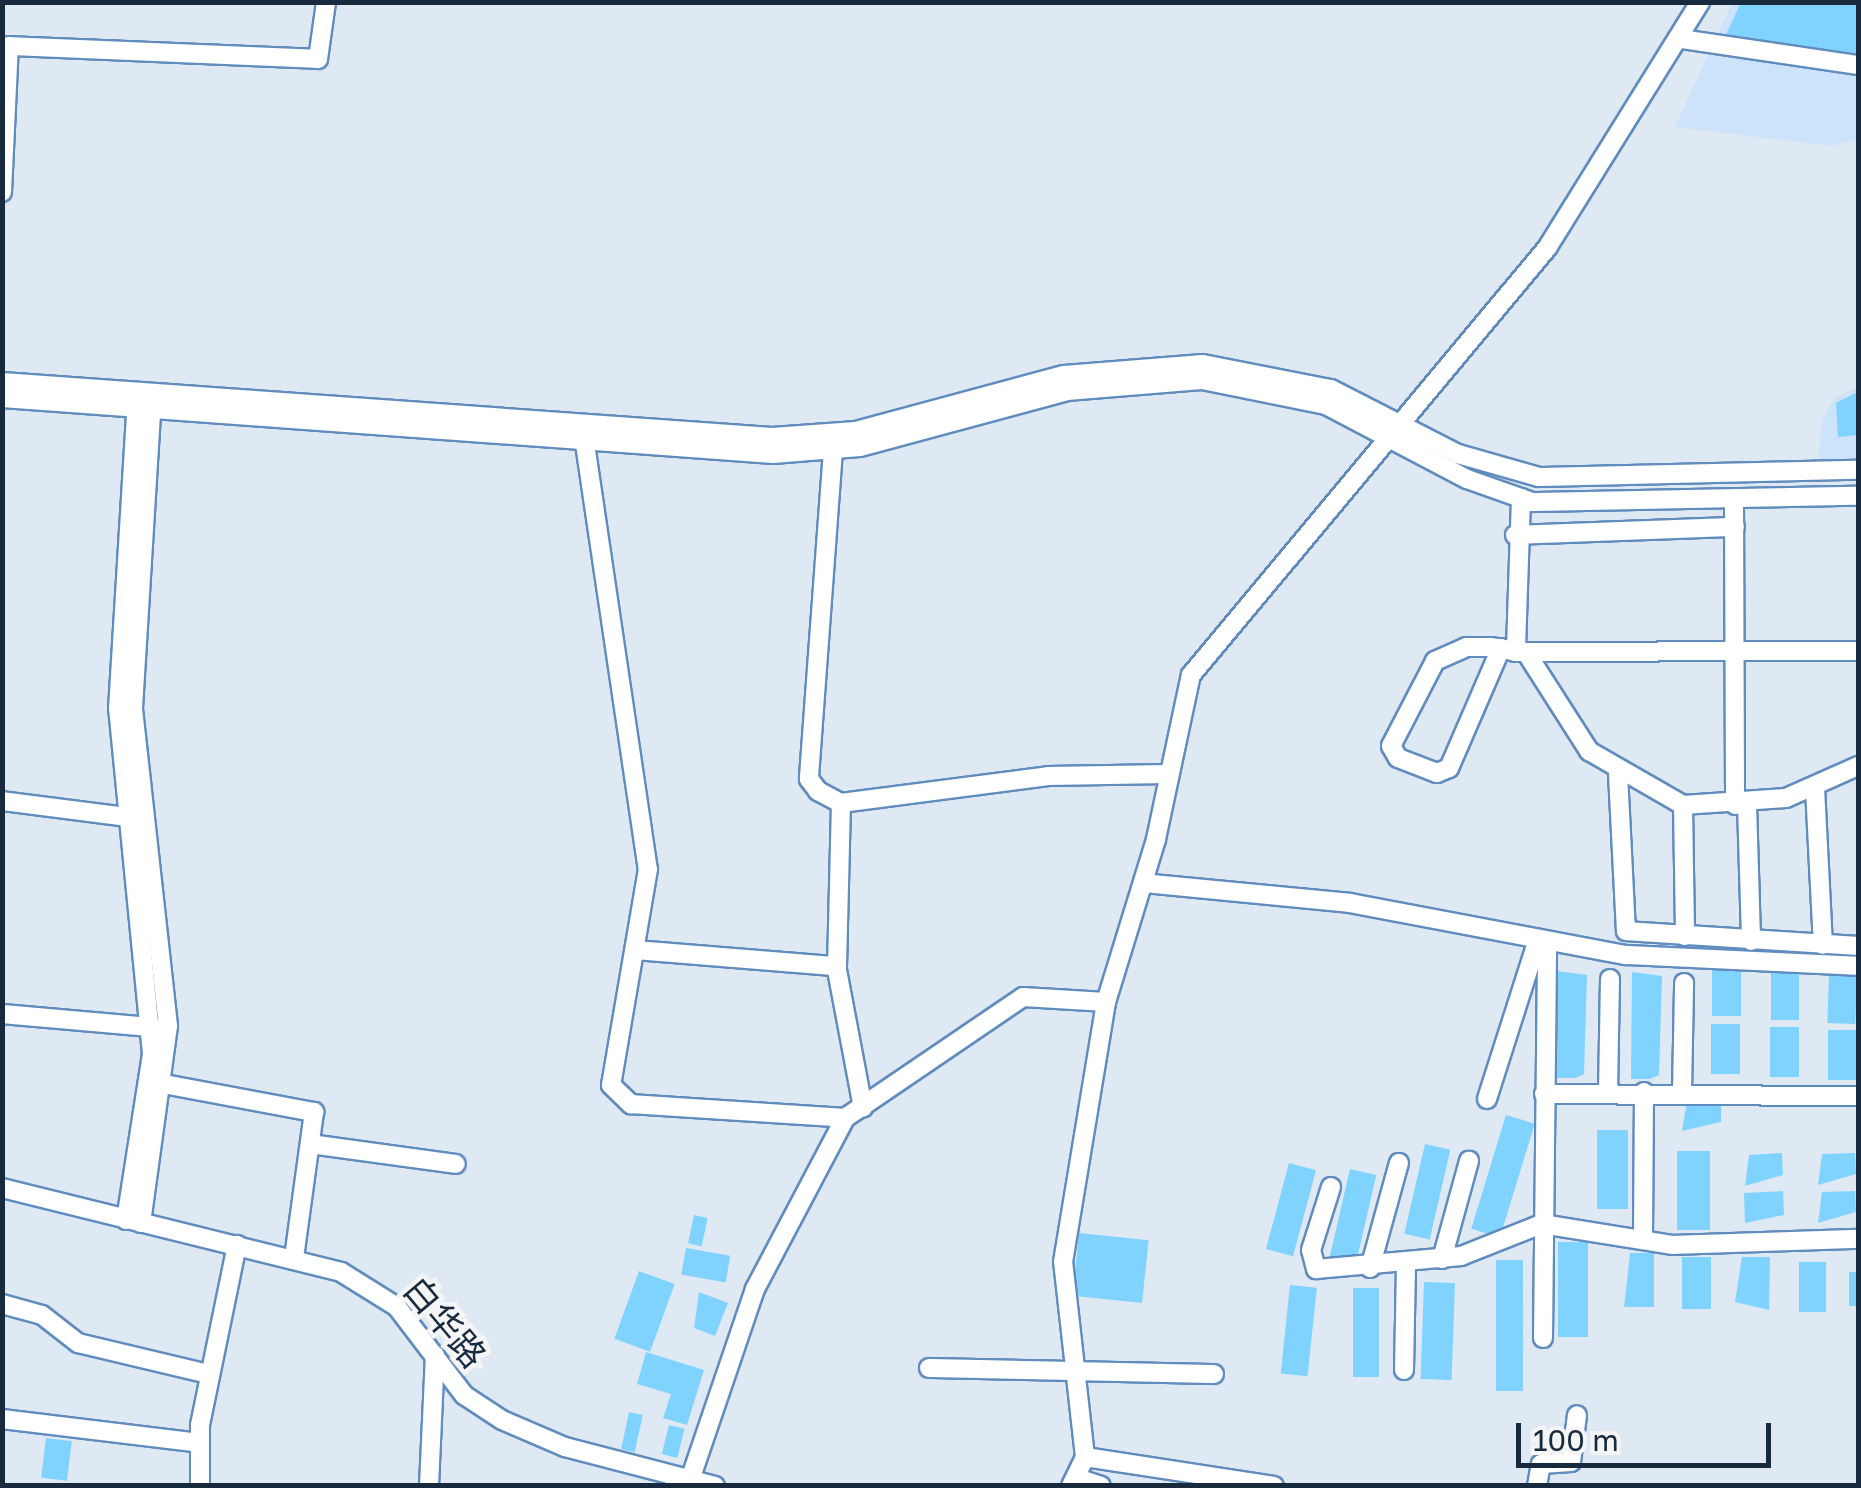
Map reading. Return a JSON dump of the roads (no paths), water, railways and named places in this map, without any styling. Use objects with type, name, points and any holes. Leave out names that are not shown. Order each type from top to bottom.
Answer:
[{"type":"street","points":[[2,192],[9,46],[318,58],[326,2]]},
{"type":"street","points":[[1100,1486],[1074,1482],[1086,1457],[1063,1262],[1106,1002],[1143,883],[1185,690],[1207,648],[1304,546],[1394,428],[1568,220],[1681,40],[1700,2]]},
{"type":"street","points":[[1681,40],[1858,66]]},
{"type":"street","points":[[2,398],[145,401],[772,437],[856,431],[1064,375],[1203,364],[1300,379],[1521,498],[1734,502],[1858,496]]},
{"type":"street","points":[[2,382],[145,401],[585,444],[833,450],[1067,391],[1161,381],[1295,395],[1487,465],[1552,478],[1858,470]]},
{"type":"street","points":[[133,1222],[152,1026],[127,817],[118,667],[145,401]]},
{"type":"street","points":[[133,1222],[164,1084],[166,1005],[133,708],[145,401]]},
{"type":"street","points":[[585,444],[647,851],[635,950],[610,1060],[618,1098],[845,1118]]},
{"type":"street","points":[[833,450],[809,779],[841,803],[1048,776],[1168,774]]},
{"type":"street","points":[[1521,498],[1514,534],[1515,652],[1449,768],[1436,773],[1398,758],[1391,746],[1428,667],[1466,647],[1515,652],[1858,651]]},
{"type":"street","points":[[1734,502],[1734,653],[1750,941]]},
{"type":"street","points":[[1514,534],[1735,528]]},
{"type":"street","points":[[1515,652],[1589,752],[1618,774],[1683,805],[1741,805],[1815,788],[1858,766]]},
{"type":"street","points":[[1618,774],[1626,931],[1858,946]]},
{"type":"street","points":[[1815,788],[1822,945]]},
{"type":"street","points":[[2,801],[127,817]]},
{"type":"street","points":[[841,803],[836,966],[863,1108]]},
{"type":"street","points":[[1683,805],[1685,936]]},
{"type":"street","points":[[1143,883],[1278,892],[1657,958],[1858,966]]},
{"type":"street","points":[[1542,940],[1543,1338]]},
{"type":"street","points":[[1487,1098],[1542,940]]},
{"type":"street","points":[[635,950],[836,966]]},
{"type":"street","points":[[1608,1093],[1610,980]]},
{"type":"street","points":[[1682,1092],[1684,982]]},
{"type":"street","points":[[692,1476],[755,1289],[845,1118],[967,1027],[1023,997],[1106,1002]]},
{"type":"street","points":[[2,1014],[152,1026]]},
{"type":"street","points":[[164,1084],[314,1112],[294,1258]]},
{"type":"street","points":[[1643,1236],[1644,1092]]},
{"type":"street","points":[[1544,1094],[1858,1096]]},
{"type":"street","points":[[310,1144],[456,1164]]},
{"type":"street","points":[[1442,1259],[1469,1161]]},
{"type":"street","points":[[1370,1268],[1400,1163]]},
{"type":"street","points":[[1331,1187],[1311,1250],[1316,1269],[1370,1268],[1442,1259],[1498,1247],[1542,1224],[1643,1236],[1674,1245],[1858,1239]]},
{"type":"street","name":"白华路","points":[[2,1188],[294,1258],[371,1287],[435,1354],[464,1395],[522,1430],[692,1476],[715,1486]]},
{"type":"street","points":[[200,1486],[200,1443],[208,1374],[237,1245]]},
{"type":"street","points":[[1404,1370],[1406,1264]]},
{"type":"street","points":[[2,1304],[42,1315],[78,1344],[208,1374]]},
{"type":"street","points":[[429,1486],[435,1354]]},
{"type":"street","points":[[929,1368],[1075,1368],[1214,1374]]},
{"type":"street","points":[[1537,1486],[1541,1464],[1571,1462],[1576,1415]]},
{"type":"street","points":[[2,1419],[200,1443]]},
{"type":"street","points":[[1086,1457],[1274,1486]]}]
